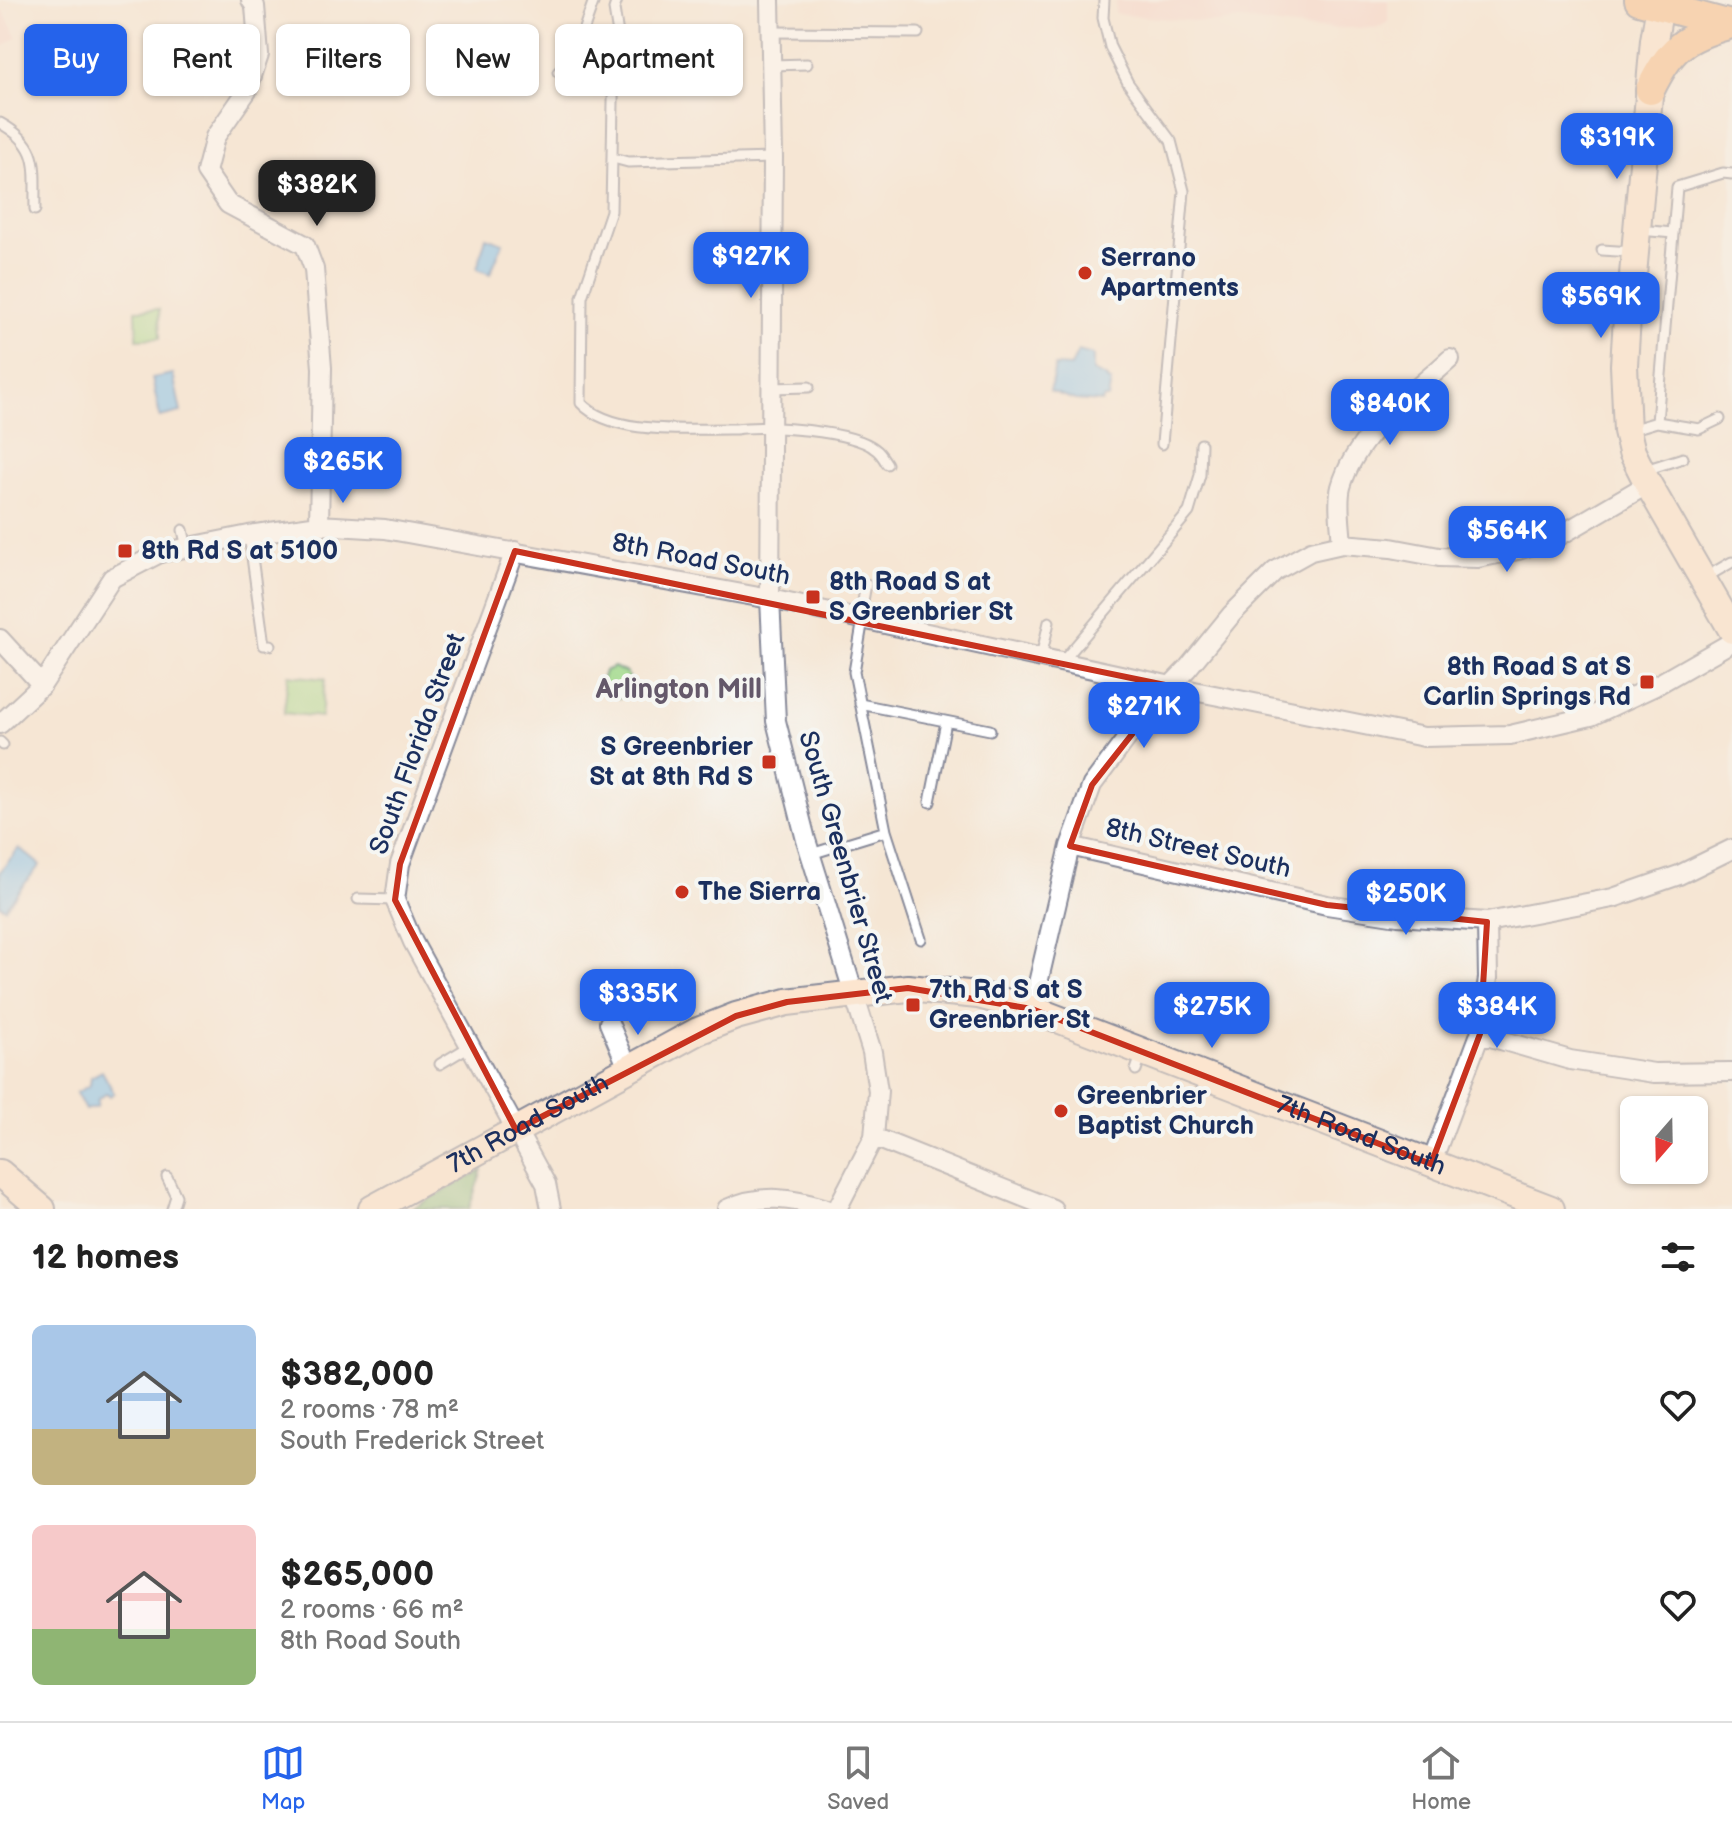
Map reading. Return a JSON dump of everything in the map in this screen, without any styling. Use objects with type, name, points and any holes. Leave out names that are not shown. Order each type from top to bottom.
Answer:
[{"type":"main road","points":[[1653,2],[1730,25]]},
{"type":"main road","points":[[1650,90],[1677,46],[1700,33],[1730,25]]},
{"type":"street","points":[[251,0],[255,6],[259,55],[247,91],[215,137],[206,172],[228,204],[305,245],[314,269],[322,368],[319,525]]},
{"type":"street","name":"South Greenbrier Street","points":[[770,0],[773,158],[770,599],[776,721],[811,854],[854,992],[878,1091],[874,1137],[837,1209]]},
{"type":"street","points":[[1653,2],[1650,90],[1624,365],[1627,431],[1632,452],[1645,478],[1732,630]]},
{"type":"street","points":[[1342,544],[1340,489],[1357,453],[1385,420],[1450,359]]},
{"type":"street","points":[[1032,1009],[1070,846],[1092,785],[1150,707],[1187,669],[1232,614],[1275,571],[1311,551],[1342,544],[1391,548],[1439,557],[1478,558],[1518,550],[1559,536],[1645,478]]},
{"type":"street","name":"8th Road South","points":[[1,720],[42,685],[112,578],[185,539],[249,535],[319,525],[385,529],[770,599],[1170,686],[1424,737],[1510,735],[1591,716],[1655,686],[1732,642]]},
{"type":"street","name":"South Florida Street","points":[[395,900],[400,864],[515,551]]},
{"type":"street","points":[[0,639],[42,685]]},
{"type":"street","name":"8th Street South","points":[[1070,846],[1327,905],[1398,916],[1487,922],[1613,898],[1679,875],[1732,849]]},
{"type":"street","points":[[395,900],[413,942],[546,1184],[551,1209]]},
{"type":"street","points":[[1431,1164],[1480,1034],[1488,978],[1487,922]]},
{"type":"street","name":"7th Road South","points":[[372,1209],[698,1031],[736,1016],[787,1002],[908,988],[978,995],[1032,1009],[1139,1060],[1178,1069],[1551,1209]]},
{"type":"street","points":[[609,1023],[628,1068]]},
{"type":"street","points":[[1480,1034],[1570,1060],[1654,1073],[1732,1072]]},
{"type":"street","points":[[874,1137],[1016,1202],[1053,1209]]},
{"type":"street","points":[[0,1173],[42,1209]]},
{"type":"street","points":[[727,1209],[747,1200],[791,1198],[827,1209]]},
{"type":"lane","points":[[586,24],[594,0]]},
{"type":"lane","points":[[617,0],[614,9],[618,34],[614,48],[611,211],[582,297],[581,403],[589,412],[634,426],[804,430],[860,441],[876,449],[887,464]]},
{"type":"lane","points":[[1104,0],[1103,18],[1110,47],[1128,83],[1171,141],[1184,191],[1162,444]]},
{"type":"lane","points":[[772,32],[918,33]]},
{"type":"lane","points":[[772,65],[807,64]]},
{"type":"lane","points":[[0,123],[29,145],[34,163],[35,210]]},
{"type":"lane","points":[[1615,134],[1646,137]]},
{"type":"lane","points":[[613,158],[628,162],[773,158]]},
{"type":"lane","points":[[1657,422],[1677,187],[1723,173],[1732,174]]},
{"type":"lane","points":[[1602,250],[1635,252],[1673,233]]},
{"type":"lane","points":[[771,388],[809,387]]},
{"type":"lane","points":[[1627,431],[1657,422],[1699,429],[1720,419]]},
{"type":"lane","points":[[1063,661],[1189,512],[1200,475],[1201,444]]},
{"type":"lane","points":[[1645,478],[1683,458]]},
{"type":"lane","points":[[249,535],[264,645],[270,645]]},
{"type":"lane","points":[[1703,578],[1732,562]]},
{"type":"lane","points":[[866,584],[854,668],[886,831],[921,939]]},
{"type":"lane","points":[[1041,657],[1049,622]]},
{"type":"lane","points":[[860,704],[990,730]]},
{"type":"lane","points":[[930,802],[946,722]]},
{"type":"lane","points":[[811,854],[886,831]]},
{"type":"lane","points":[[358,899],[395,900]]},
{"type":"lane","points":[[440,1064],[470,1046]]},
{"type":"lane","points":[[167,1177],[176,1196],[172,1209]]},
{"type":"highlighted area","points":[[515,551],[1170,686],[1092,785],[1070,846],[1327,905],[1487,922],[1480,1034],[1431,1164],[1032,1009],[908,988],[787,1002],[736,1016],[516,1130],[395,900],[400,864]]},
{"type":"shaded area","points":[[1116,0],[1388,0],[1388,22],[1378,28],[1305,28],[1240,20],[1219,23],[1115,14]]},
{"type":"shaded area","points":[[0,6],[17,37],[0,49]]},
{"type":"green space","points":[[159,309],[160,338],[137,339],[136,310]]},
{"type":"green space","points":[[614,667],[626,673],[633,683],[630,691],[619,698],[599,688],[604,671]]},
{"type":"green space","points":[[288,675],[325,679],[321,717],[284,713]]},
{"type":"green space","points":[[482,1170],[469,1209],[411,1209]]},
{"type":"water","points":[[486,237],[503,243],[490,274],[477,269]]},
{"type":"water","points":[[1566,290],[1584,292],[1581,321],[1563,319]]},
{"type":"water","points":[[1078,351],[1093,355],[1093,371],[1111,382],[1108,398],[1102,402],[1075,400],[1050,391],[1055,366],[1071,367]]},
{"type":"water","points":[[173,374],[181,412],[160,417],[152,378]]},
{"type":"water","points":[[19,848],[40,865],[5,908],[0,905],[0,872]]},
{"type":"water","points":[[102,1071],[114,1093],[110,1096],[107,1093],[98,1099],[97,1107],[85,1110],[76,1093],[90,1085],[91,1077]]},
{"type":"place","name":"Serrano Apartments","points":[[1085,273]]},
{"type":"place","name":"8th Rd S at 5100","points":[[125,551]]},
{"type":"place","name":"8th Road S at S Greenbrier St","points":[[813,597]]},
{"type":"place","name":"8th Road S at S Carlin Springs Rd","points":[[1647,682]]},
{"type":"place","name":"S Greenbrier St at 8th Rd S","points":[[769,762]]},
{"type":"place","name":"The Sierra","points":[[682,892]]},
{"type":"place","name":"7th Rd S at S Greenbrier St","points":[[913,1005]]},
{"type":"place","name":"Greenbrier Baptist Church","points":[[1061,1111]]},
{"type":"district","name":"Arlington Mill","points":[[679,689]]}]
